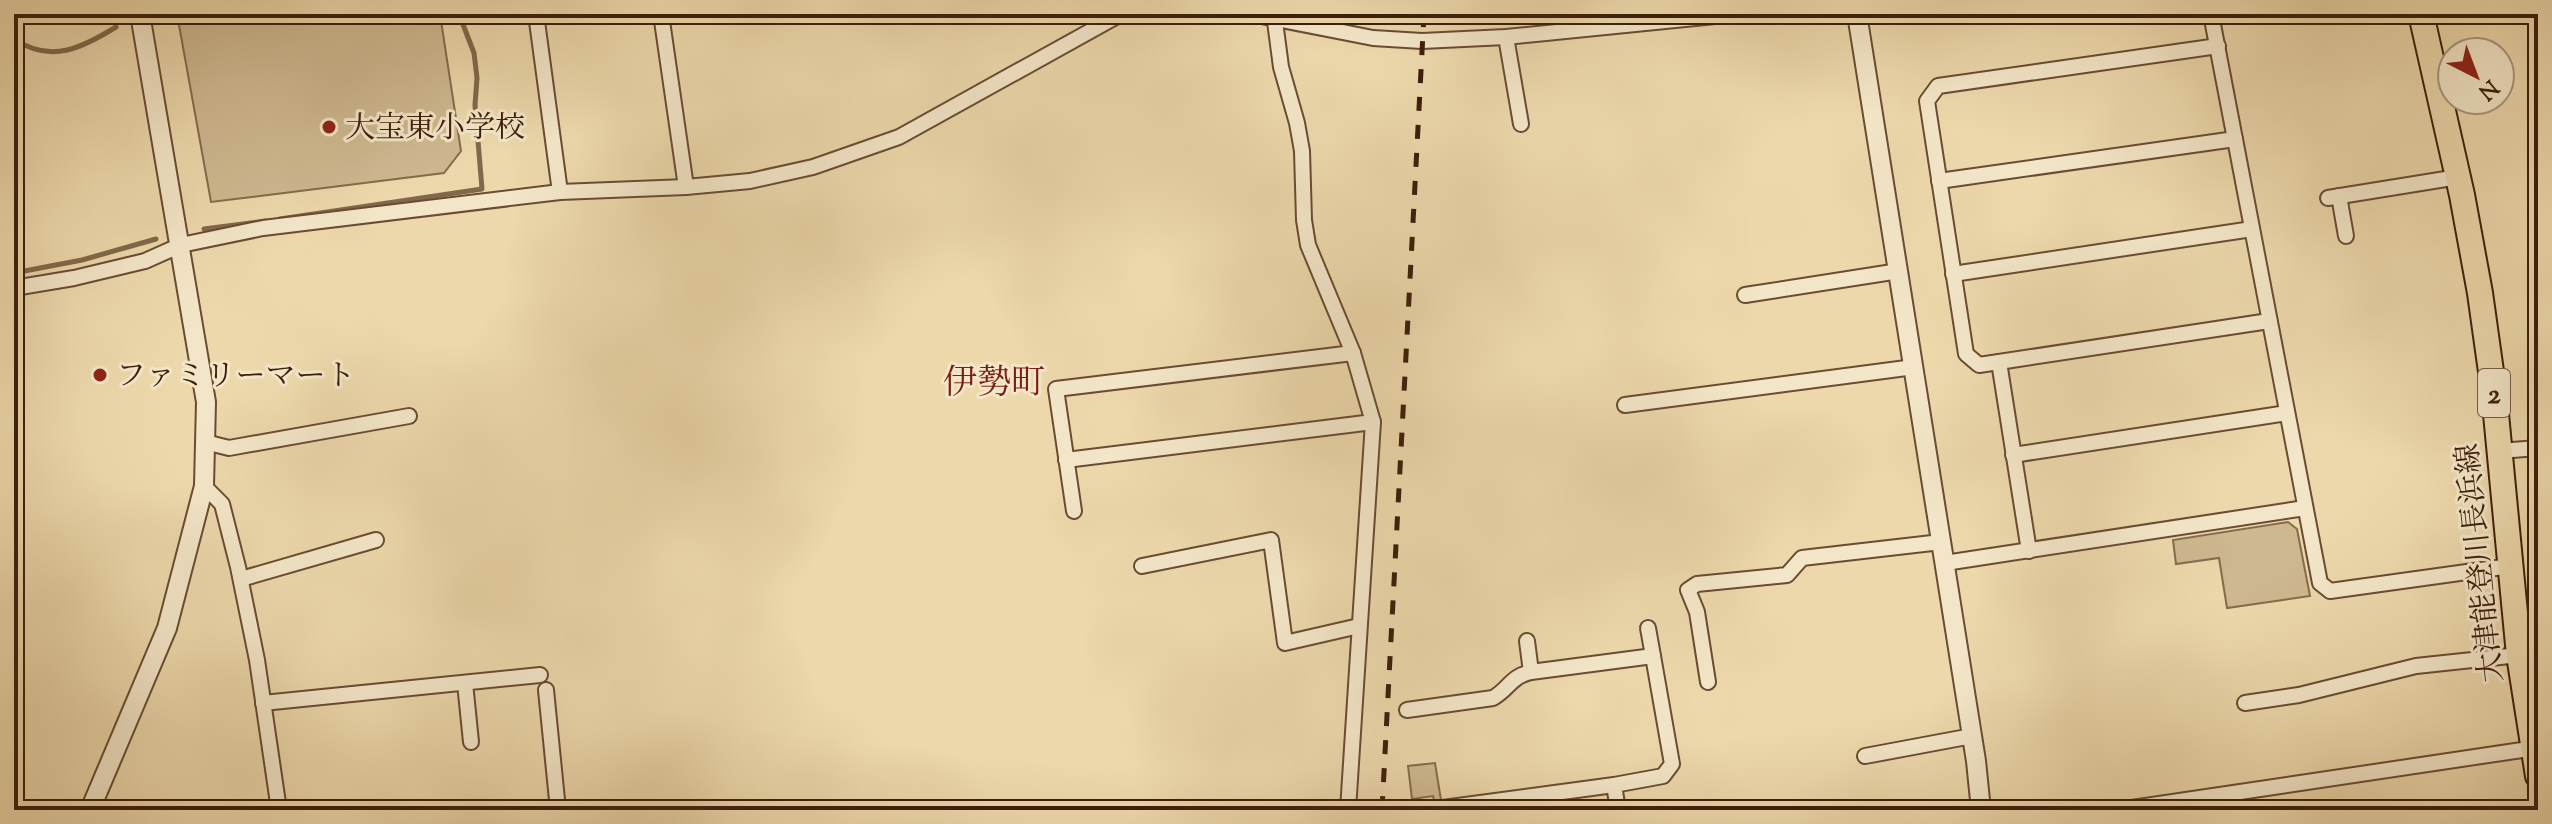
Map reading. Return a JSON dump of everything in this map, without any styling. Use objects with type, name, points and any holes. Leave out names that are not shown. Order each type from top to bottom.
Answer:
[{"type":"main road","name":"大津能登川長浜線","points":[[2421,14],[2458,177],[2480,293],[2494,393],[2519,655],[2538,776]]},
{"type":"street","points":[[90,810],[167,628],[204,486],[206,402],[140,14]]},
{"type":"street","points":[[536,14],[560,192]]},
{"type":"street","points":[[661,14],[686,187]]},
{"type":"street","points":[[14,288],[145,261],[181,245],[263,228],[560,192],[750,181],[813,167],[899,137],[1121,14]]},
{"type":"street","points":[[1251,14],[1373,38],[1412,41],[1506,37],[1635,19],[1735,14]]},
{"type":"street","points":[[1857,14],[1972,736],[1981,810]]},
{"type":"street","points":[[2211,14],[2320,583],[2330,591],[2510,566]]},
{"type":"street","points":[[1274,17],[1281,67],[1302,151],[1308,245],[1353,353],[1373,422],[1348,810]]},
{"type":"street","points":[[1506,37],[1521,124]]},
{"type":"street","points":[[2218,46],[1938,86],[1927,101],[1966,354],[1979,365],[2269,321]]},
{"type":"street","points":[[1939,181],[2235,139]]},
{"type":"street","points":[[2346,236],[2334,197],[2458,177]]},
{"type":"street","points":[[1953,274],[2252,229]]},
{"type":"street","points":[[1745,295],[1899,271]]},
{"type":"street","points":[[1074,511],[1056,389],[1353,353]]},
{"type":"street","points":[[1999,362],[2029,551]]},
{"type":"street","points":[[1625,405],[1914,367]]},
{"type":"street","points":[[2013,455],[2287,413]]},
{"type":"street","points":[[205,442],[229,448],[409,416]]},
{"type":"street","points":[[1066,460],[1373,422]]},
{"type":"street","points":[[2499,451],[2538,448]]},
{"type":"street","points":[[204,486],[222,504],[241,579],[279,810]]},
{"type":"street","points":[[1945,563],[2305,508]]},
{"type":"street","points":[[241,579],[376,540]]},
{"type":"street","points":[[1142,566],[1271,540],[1285,643],[1359,626]]},
{"type":"street","points":[[1708,682],[1697,612],[1688,590],[1697,584],[1787,575],[1802,558],[1941,542]]},
{"type":"street","points":[[1428,810],[1663,776],[1672,764],[1648,628]]},
{"type":"street","points":[[1527,641],[1531,672]]},
{"type":"street","points":[[2245,703],[2299,695],[2416,666],[2519,655]]},
{"type":"street","points":[[1407,710],[1493,698],[1503,692],[1516,676],[1531,672],[1653,656]]},
{"type":"street","points":[[263,703],[540,675]]},
{"type":"street","points":[[465,683],[471,742]]},
{"type":"street","points":[[546,690],[558,810]]},
{"type":"street","points":[[1865,756],[1972,736]]},
{"type":"street","points":[[2041,810],[2212,804],[2532,746]]},
{"type":"street","points":[[1614,785],[1618,810]]},
{"type":"shaded area","name":"大宝東小学校","points":[[177,14],[440,14],[461,151],[444,173],[211,202]]},
{"type":"shaded area","points":[[2288,522],[2297,529],[2310,596],[2227,608],[2219,558],[2176,564],[2173,540]]},
{"type":"shaded area","points":[[1435,763],[1441,800],[1434,801],[1433,796],[1412,799],[1408,766]]},
{"type":"waterway","points":[[280,219],[482,189],[474,53],[459,14]]},
{"type":"waterway","points":[[14,39],[28,47],[54,52],[79,47],[116,27]]},
{"type":"waterway","points":[[204,229],[266,221]]},
{"type":"waterway","points":[[14,273],[82,260],[156,239]]},
{"type":"railway","points":[[1382,810],[1424,14]]},
{"type":"place","name":"大宝東小学校","points":[[329,127]]},
{"type":"place","name":"ファミリーマート","points":[[100,375]]},
{"type":"district","name":"伊勢町","points":[[994,381]]}]
